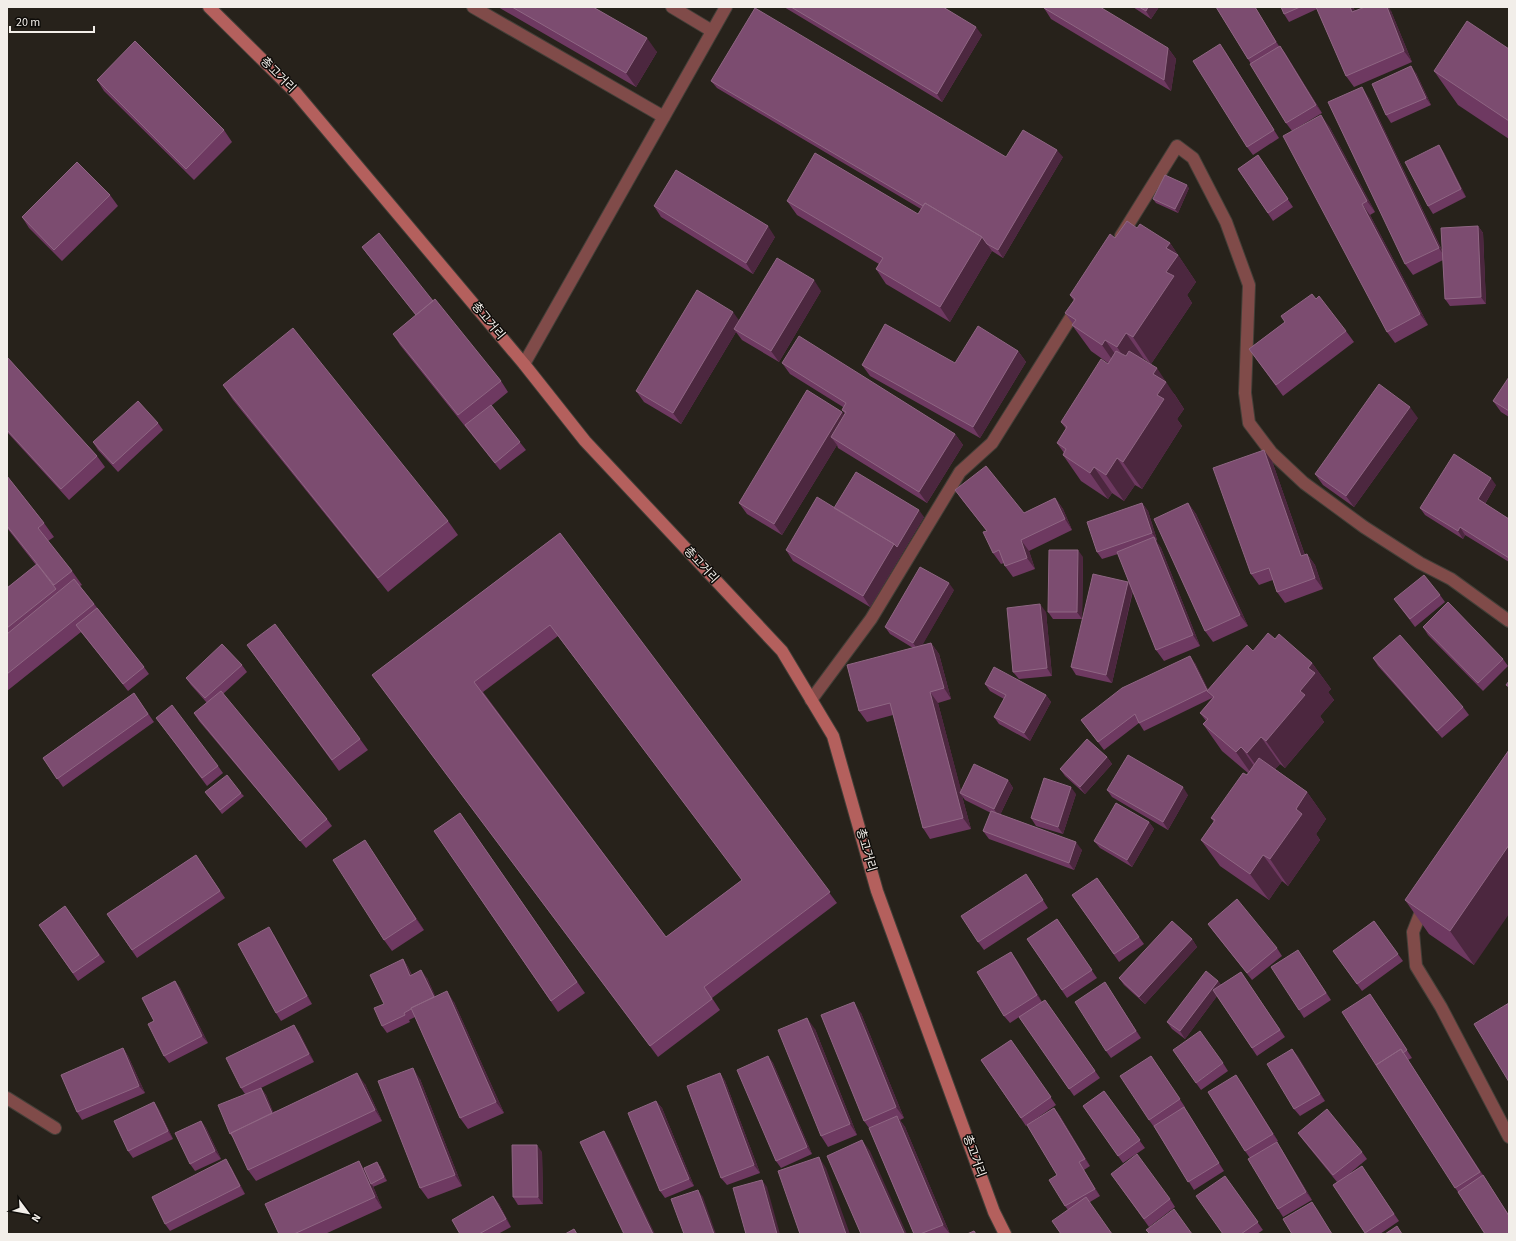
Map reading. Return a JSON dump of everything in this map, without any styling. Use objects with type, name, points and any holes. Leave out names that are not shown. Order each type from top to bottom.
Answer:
[{"type":"street","name":"총고거리","points":[[209,7],[296,93],[524,364],[585,441],[782,651],[833,736],[878,891],[994,1212],[1005,1234]]},
{"type":"street","points":[[473,7],[664,117]]},
{"type":"street","points":[[672,7],[712,31]]},
{"type":"street","points":[[524,364],[726,7]]},
{"type":"street","points":[[1117,243],[1177,146],[1193,158],[1226,222],[1250,285],[1245,393],[1249,423],[1271,452],[1304,483],[1364,527],[1420,563],[1451,579],[1509,621]]},
{"type":"street","points":[[811,700],[871,619],[960,472],[992,443],[1084,296]]},
{"type":"street","points":[[1428,895],[1413,932],[1416,966],[1441,1007],[1509,1137]]},
{"type":"street","points":[[7,1098],[55,1128]]},
{"type":"building","points":[[512,7],[593,7],[647,38],[626,73]]},
{"type":"building","points":[[791,7],[943,7],[976,27],[937,94]]},
{"type":"building","points":[[1100,7],[1168,48],[1164,80],[1044,8]]},
{"type":"building","points":[[1139,7],[1148,7],[1146,11]]},
{"type":"building","points":[[1216,7],[1255,7],[1276,42],[1248,59]]},
{"type":"building","points":[[1281,7],[1300,7],[1284,14]]},
{"type":"building","points":[[1316,7],[1350,7],[1352,12],[1365,7],[1387,7],[1404,51],[1346,76]]},
{"type":"building","points":[[755,8],[1006,157],[1023,130],[1057,150],[998,250],[987,244],[982,237],[925,203],[923,206],[711,81]]},
{"type":"building","points":[[1467,21],[1509,49],[1509,121],[1434,71]]},
{"type":"building","points":[[135,41],[224,130],[186,169],[97,80]]},
{"type":"building","points":[[1220,44],[1274,130],[1247,147],[1193,61]]},
{"type":"building","points":[[1280,46],[1316,105],[1286,123],[1250,64]]},
{"type":"building","points":[[1411,66],[1426,98],[1386,115],[1372,84]]},
{"type":"building","points":[[1362,87],[1439,248],[1405,264],[1328,102]]},
{"type":"building","points":[[1321,115],[1367,201],[1362,204],[1420,314],[1387,332],[1283,136]]},
{"type":"building","points":[[1439,145],[1461,189],[1428,206],[1405,162]]},
{"type":"building","points":[[815,153],[918,214],[925,203],[982,237],[940,307],[876,269],[883,258],[787,201]]},
{"type":"building","points":[[1258,155],[1288,199],[1268,213],[1238,169]]},
{"type":"building","points":[[77,162],[110,195],[54,250],[22,217]]},
{"type":"building","points":[[676,170],[768,226],[746,263],[654,206]]},
{"type":"building","points":[[1165,175],[1187,185],[1175,209],[1153,199]]},
{"type":"building","points":[[1127,221],[1137,228],[1140,224],[1170,243],[1166,248],[1178,255],[1166,272],[1174,276],[1133,337],[1126,333],[1117,347],[1105,340],[1102,345],[1072,325],[1076,320],[1065,313],[1075,299],[1070,295],[1110,234],[1115,238]]},
{"type":"building","points":[[1478,226],[1481,297],[1445,299],[1441,228]]},
{"type":"building","points":[[379,233],[433,301],[416,315],[362,247]]},
{"type":"building","points":[[777,258],[814,280],[771,351],[734,329]]},
{"type":"building","points":[[697,290],[733,312],[673,413],[636,391]]},
{"type":"building","points":[[1312,294],[1316,299],[1319,296],[1346,331],[1276,385],[1249,349],[1285,322],[1281,316]]},
{"type":"building","points":[[435,299],[501,381],[458,415],[393,334]]},
{"type":"building","points":[[885,324],[955,363],[978,326],[1018,351],[973,427],[862,365]]},
{"type":"building","points":[[293,328],[448,521],[378,578],[223,385]]},
{"type":"building","points":[[799,336],[955,434],[919,492],[831,437],[846,412],[842,410],[846,403],[782,363]]},
{"type":"building","points":[[1116,351],[1126,356],[1129,351],[1157,368],[1153,374],[1166,382],[1157,395],[1164,399],[1123,462],[1117,458],[1106,475],[1094,467],[1090,473],[1063,455],[1066,449],[1057,443],[1067,427],[1061,422],[1101,359],[1108,364]]},
{"type":"building","points":[[7,357],[97,456],[61,489],[7,430]]},
{"type":"building","points":[[1509,377],[1509,411],[1493,401]]},
{"type":"building","points":[[1379,384],[1410,407],[1346,496],[1315,474]]},
{"type":"building","points":[[807,390],[842,412],[774,524],[739,503]]},
{"type":"building","points":[[138,401],[158,423],[113,464],[93,442]]},
{"type":"building","points":[[491,405],[520,442],[495,463],[465,425]]},
{"type":"building","points":[[1264,450],[1301,556],[1307,554],[1315,578],[1277,592],[1269,568],[1251,574],[1213,468]]},
{"type":"building","points":[[1454,454],[1491,478],[1478,499],[1509,519],[1509,558],[1460,527],[1458,531],[1420,508]]},
{"type":"building","points":[[986,466],[1024,513],[1055,498],[1065,519],[1021,540],[1027,558],[1005,566],[999,550],[993,553],[983,532],[987,531],[955,490]]},
{"type":"building","points":[[856,472],[919,510],[897,547],[834,508]]},
{"type":"building","points":[[7,476],[44,523],[38,528],[72,571],[54,585],[7,526]]},
{"type":"building","points":[[817,497],[894,544],[863,596],[786,550]]},
{"type":"building","points":[[1142,503],[1152,533],[1097,552],[1087,522]]},
{"type":"building","points":[[1188,503],[1240,615],[1205,631],[1154,519]]},
{"type":"building","points":[[560,533],[830,892],[704,987],[712,999],[650,1046],[372,675]],"holes":[[[550,625],[742,880],[666,937],[474,682]]]},
{"type":"building","points":[[1154,537],[1193,635],[1156,650],[1117,552]]},
{"type":"building","points":[[1049,550],[1078,550],[1077,612],[1048,612]]},
{"type":"building","points":[[37,564],[56,589],[7,628],[7,588]]},
{"type":"building","points":[[920,567],[949,583],[913,643],[885,627]]},
{"type":"building","points":[[1093,574],[1128,582],[1106,675],[1071,667]]},
{"type":"building","points":[[1424,575],[1440,595],[1410,619],[1394,599]]},
{"type":"building","points":[[74,579],[94,604],[7,674],[7,634]]},
{"type":"building","points":[[1448,602],[1503,659],[1478,683],[1423,627]]},
{"type":"building","points":[[1040,604],[1047,668],[1013,672],[1007,608]]},
{"type":"building","points":[[97,608],[144,667],[123,684],[76,625]]},
{"type":"building","points":[[275,624],[360,739],[332,760],[247,645]]},
{"type":"building","points":[[1268,633],[1275,639],[1279,634],[1312,663],[1308,668],[1315,673],[1300,691],[1305,695],[1266,741],[1261,737],[1247,753],[1241,747],[1236,752],[1203,724],[1208,719],[1200,713],[1214,697],[1207,691],[1247,645],[1253,651]]},
{"type":"building","points":[[1400,635],[1463,707],[1437,731],[1373,658]]},
{"type":"building","points":[[931,643],[944,688],[930,692],[963,818],[923,828],[890,703],[859,711],[847,665]]},
{"type":"building","points":[[222,644],[242,665],[205,698],[186,678]]},
{"type":"building","points":[[1190,656],[1207,690],[1139,723],[1135,714],[1098,742],[1081,720],[1122,688]]},
{"type":"building","points":[[994,667],[1046,695],[1024,733],[994,717],[1006,695],[985,684]]},
{"type":"building","points":[[221,691],[327,819],[300,841],[194,713]]},
{"type":"building","points":[[134,693],[148,714],[57,779],[43,758]]},
{"type":"building","points":[[172,705],[218,766],[202,778],[156,718]]},
{"type":"building","points":[[1087,739],[1107,757],[1080,787],[1060,769]]},
{"type":"building","points":[[1509,750],[1509,845],[1450,931],[1405,900]]},
{"type":"building","points":[[1128,755],[1183,787],[1163,822],[1107,790]]},
{"type":"building","points":[[1259,758],[1307,792],[1296,809],[1302,814],[1270,859],[1263,855],[1250,874],[1201,840],[1215,820],[1211,818],[1243,773],[1247,775]]},
{"type":"building","points":[[974,764],[1008,780],[994,809],[960,793]]},
{"type":"building","points":[[227,775],[241,793],[220,810],[205,792]]},
{"type":"building","points":[[1044,778],[1071,787],[1058,827],[1031,818]]},
{"type":"building","points":[[1116,803],[1149,822],[1127,860],[1094,841]]},
{"type":"building","points":[[991,811],[1076,842],[1069,863],[983,831]]},
{"type":"building","points":[[460,813],[577,982],[551,1001],[434,831]]},
{"type":"building","points":[[365,840],[416,919],[384,940],[333,860]]},
{"type":"building","points":[[196,855],[220,891],[132,950],[107,914]]},
{"type":"building","points":[[1026,874],[1043,900],[978,942],[961,916]]},
{"type":"building","points":[[1097,878],[1139,937],[1114,954],[1072,895]]},
{"type":"building","points":[[1237,899],[1277,948],[1247,973],[1208,924]]},
{"type":"building","points":[[65,906],[99,955],[73,973],[39,925]]},
{"type":"building","points":[[1057,919],[1092,970],[1062,990],[1027,939]]},
{"type":"building","points":[[1172,921],[1192,939],[1139,997],[1119,978]]},
{"type":"building","points":[[1374,921],[1398,954],[1357,984],[1333,951]]},
{"type":"building","points":[[269,927],[307,996],[276,1013],[238,944]]},
{"type":"building","points":[[1298,950],[1326,993],[1299,1010],[1271,967]]},
{"type":"building","points":[[1011,952],[1037,995],[1004,1016],[977,972]]},
{"type":"building","points":[[403,959],[410,976],[421,970],[434,997],[411,1008],[404,1013],[405,1015],[382,1026],[374,1008],[384,1004],[370,975]]},
{"type":"building","points":[[1206,971],[1218,981],[1180,1031],[1167,1022]]},
{"type":"building","points":[[1241,972],[1280,1030],[1252,1048],[1213,990]]},
{"type":"building","points":[[175,981],[202,1036],[164,1056],[148,1024],[154,1021],[142,998]]},
{"type":"building","points":[[1105,982],[1136,1031],[1106,1051],[1075,1002]]},
{"type":"building","points":[[447,991],[496,1102],[460,1118],[411,1008]]},
{"type":"building","points":[[1370,994],[1407,1050],[1403,1053],[1401,1049],[1376,1065],[1342,1012]]},
{"type":"building","points":[[1045,1000],[1095,1071],[1069,1089],[1019,1017]]},
{"type":"building","points":[[854,1002],[896,1107],[864,1121],[821,1015]]},
{"type":"building","points":[[1509,1003],[1509,1082],[1474,1024]]},
{"type":"building","points":[[807,1018],[850,1124],[821,1136],[778,1030]]},
{"type":"building","points":[[294,1025],[309,1054],[241,1088],[226,1058]]},
{"type":"building","points":[[1200,1031],[1223,1063],[1196,1083],[1173,1050]]},
{"type":"building","points":[[1011,1040],[1051,1097],[1021,1118],[981,1060]]},
{"type":"building","points":[[123,1048],[139,1086],[77,1112],[61,1075]]},
{"type":"building","points":[[1292,1049],[1320,1094],[1294,1109],[1267,1064]]},
{"type":"building","points":[[1401,1049],[1480,1172],[1455,1188],[1376,1065]]},
{"type":"building","points":[[768,1056],[807,1147],[776,1161],[737,1070]]},
{"type":"building","points":[[1151,1056],[1180,1099],[1149,1120],[1120,1076]]},
{"type":"building","points":[[413,1068],[455,1175],[420,1188],[378,1081]]},
{"type":"building","points":[[357,1073],[375,1110],[248,1170],[231,1133]]},
{"type":"building","points":[[720,1073],[754,1165],[721,1178],[687,1086]]},
{"type":"building","points":[[1236,1075],[1273,1134],[1245,1151],[1208,1092]]},
{"type":"building","points":[[261,1088],[272,1113],[230,1134],[218,1105]]},
{"type":"building","points":[[1104,1091],[1140,1140],[1118,1156],[1083,1106]]},
{"type":"building","points":[[656,1101],[689,1179],[660,1191],[628,1113]]},
{"type":"building","points":[[154,1102],[168,1131],[128,1151],[114,1121]]},
{"type":"building","points":[[1184,1107],[1219,1163],[1188,1182],[1154,1126]]},
{"type":"building","points":[[1054,1108],[1085,1159],[1079,1162],[1095,1189],[1065,1206],[1049,1180],[1057,1175],[1027,1125]]},
{"type":"building","points":[[1327,1109],[1362,1152],[1333,1175],[1298,1133]]},
{"type":"building","points":[[897,1116],[943,1225],[920,1234],[914,1234],[869,1128]]},
{"type":"building","points":[[201,1121],[215,1151],[190,1164],[175,1133]]},
{"type":"building","points":[[604,1131],[653,1234],[624,1234],[580,1142]]},
{"type":"building","points":[[862,1140],[904,1233],[902,1234],[861,1234],[827,1156]]},
{"type":"building","points":[[1277,1142],[1306,1192],[1278,1209],[1248,1159]]},
{"type":"building","points":[[512,1145],[537,1145],[538,1197],[513,1197]]},
{"type":"building","points":[[1137,1154],[1170,1199],[1144,1219],[1111,1174]]},
{"type":"building","points":[[819,1157],[846,1234],[800,1234],[778,1171]]},
{"type":"building","points":[[226,1159],[240,1186],[165,1224],[152,1197]]},
{"type":"building","points":[[359,1161],[375,1197],[294,1234],[279,1234],[265,1204]]},
{"type":"building","points":[[377,1162],[384,1177],[371,1184],[364,1168]]},
{"type":"building","points":[[1362,1166],[1394,1214],[1365,1233],[1333,1185]]},
{"type":"building","points":[[1483,1175],[1509,1216],[1509,1234],[1485,1234],[1458,1192]]},
{"type":"building","points":[[1225,1176],[1258,1222],[1241,1234],[1223,1234],[1196,1196]]},
{"type":"building","points":[[762,1180],[777,1234],[746,1234],[733,1188]]},
{"type":"building","points":[[698,1190],[714,1234],[684,1234],[671,1199]]},
{"type":"building","points":[[493,1196],[506,1219],[479,1234],[460,1234],[452,1220]]},
{"type":"building","points":[[1086,1197],[1112,1234],[1061,1234],[1052,1221]]},
{"type":"building","points":[[1312,1202],[1332,1234],[1292,1234],[1283,1219]]},
{"type":"building","points":[[1174,1209],[1192,1234],[1150,1234],[1146,1230]]},
{"type":"building","points":[[1397,1226],[1402,1234],[1385,1234]]},
{"type":"building","points":[[574,1229],[577,1234],[565,1234]]},
{"type":"building","points":[[974,1231],[976,1234],[967,1234]]}]
